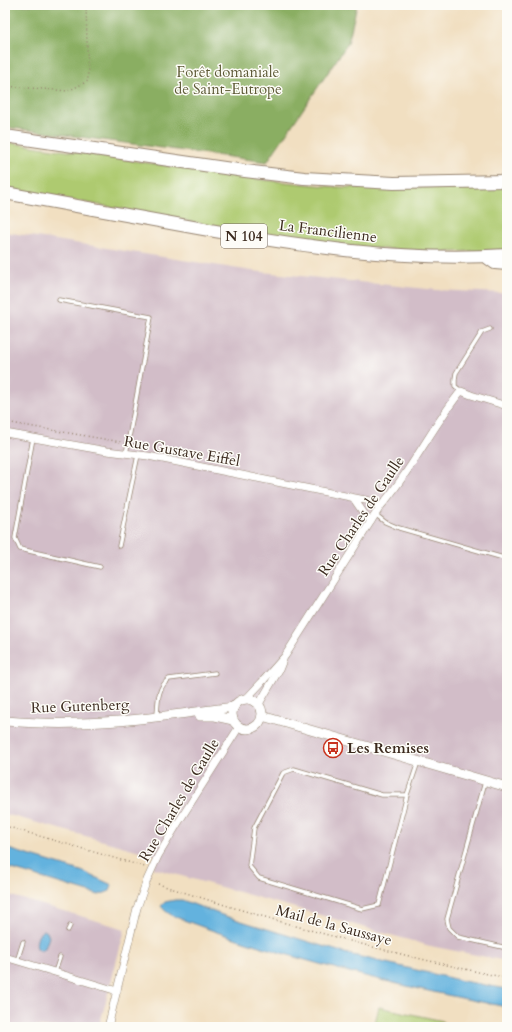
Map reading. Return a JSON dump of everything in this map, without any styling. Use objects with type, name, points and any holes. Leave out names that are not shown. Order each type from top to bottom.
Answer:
[{"type":"highway","points":[[5,136],[231,169],[304,178],[394,183],[507,181]]},
{"type":"highway","points":[[483,182],[507,176]]},
{"type":"highway","name":"La Francilienne","points":[[5,193],[233,234],[333,249],[420,256],[507,255]]},
{"type":"highway","points":[[485,256],[495,263],[507,264]]},
{"type":"street","points":[[461,391],[471,396],[507,406]]},
{"type":"street","name":"Rue Charles de Gaulle","points":[[246,699],[261,684],[284,656],[373,517],[392,492],[461,391]]},
{"type":"street","name":"Rue Gustave Eiffel","points":[[5,433],[138,455],[370,501],[380,507]]},
{"type":"street","points":[[354,499],[365,515],[373,517]]},
{"type":"street","name":"Rue Charles de Gaulle","points":[[259,704],[279,670],[284,656]]},
{"type":"street","points":[[246,699],[251,699],[259,704],[262,716],[260,721],[254,727],[248,729],[236,723],[232,712],[237,703],[246,699]]},
{"type":"street","name":"Rue Gutenberg","points":[[5,721],[83,723],[156,717],[234,707]]},
{"type":"street","name":"Rue Gutenberg","points":[[156,717],[215,716],[236,723]]},
{"type":"street","points":[[262,716],[507,787]]},
{"type":"street","name":"Rue Charles de Gaulle","points":[[108,1027],[137,908],[147,880],[158,856],[236,723]]},
{"type":"street","points":[[5,957],[117,991]]},
{"type":"lane","points":[[59,300],[151,317],[126,454]]},
{"type":"lane","points":[[461,391],[455,386],[456,373],[482,332],[490,329]]},
{"type":"lane","points":[[33,438],[15,538],[20,549],[100,567]]},
{"type":"lane","points":[[119,546],[138,455]]},
{"type":"lane","points":[[373,517],[399,528],[507,559]]},
{"type":"lane","points":[[156,717],[158,694],[164,682],[169,679],[215,673]]},
{"type":"lane","points":[[407,795],[382,795],[294,769],[283,774],[254,828],[249,866],[259,878],[362,909],[379,905],[407,795],[418,761]]},
{"type":"lane","points":[[486,781],[446,919],[449,928],[458,937],[507,948]]},
{"type":"lane","points":[[17,961],[23,942]]},
{"type":"lane","points":[[55,972],[60,957]]},
{"type":"path","points":[[5,86],[68,91],[88,81],[86,5]]},
{"type":"path","points":[[5,826],[129,861],[147,868]]},
{"type":"path","name":"Mail de la Saussaye","points":[[158,884],[248,913],[351,941],[476,972],[507,978]]},
{"type":"shaded area","points":[[5,232],[252,271],[437,290],[503,293],[507,295],[507,961],[430,946],[153,868],[158,856],[5,814]]},
{"type":"shaded area","points":[[5,894],[125,929],[99,1027],[5,1027]]},
{"type":"green space","name":"Forêt domaniale de Saint-Eutrope","points":[[5,5],[357,5],[348,43],[267,162],[5,127]]},
{"type":"green space","points":[[5,142],[264,180],[336,187],[384,188],[507,186],[507,250],[448,252],[366,248],[276,237],[5,188]]},
{"type":"green space","points":[[379,1007],[443,1021],[442,1027],[374,1027]]},
{"type":"water","points":[[5,848],[84,872],[112,885],[110,891],[99,895],[5,867]]},
{"type":"water","points":[[182,900],[222,915],[348,954],[463,981],[507,989],[507,1007],[424,990],[342,970],[261,947],[178,918],[167,912],[161,906],[165,902]]},
{"type":"water","points":[[44,930],[47,932],[49,937],[45,948],[40,950],[36,946],[37,941],[40,933]]},
{"type":"place","name":"Les Remises","points":[[333,748]]}]
